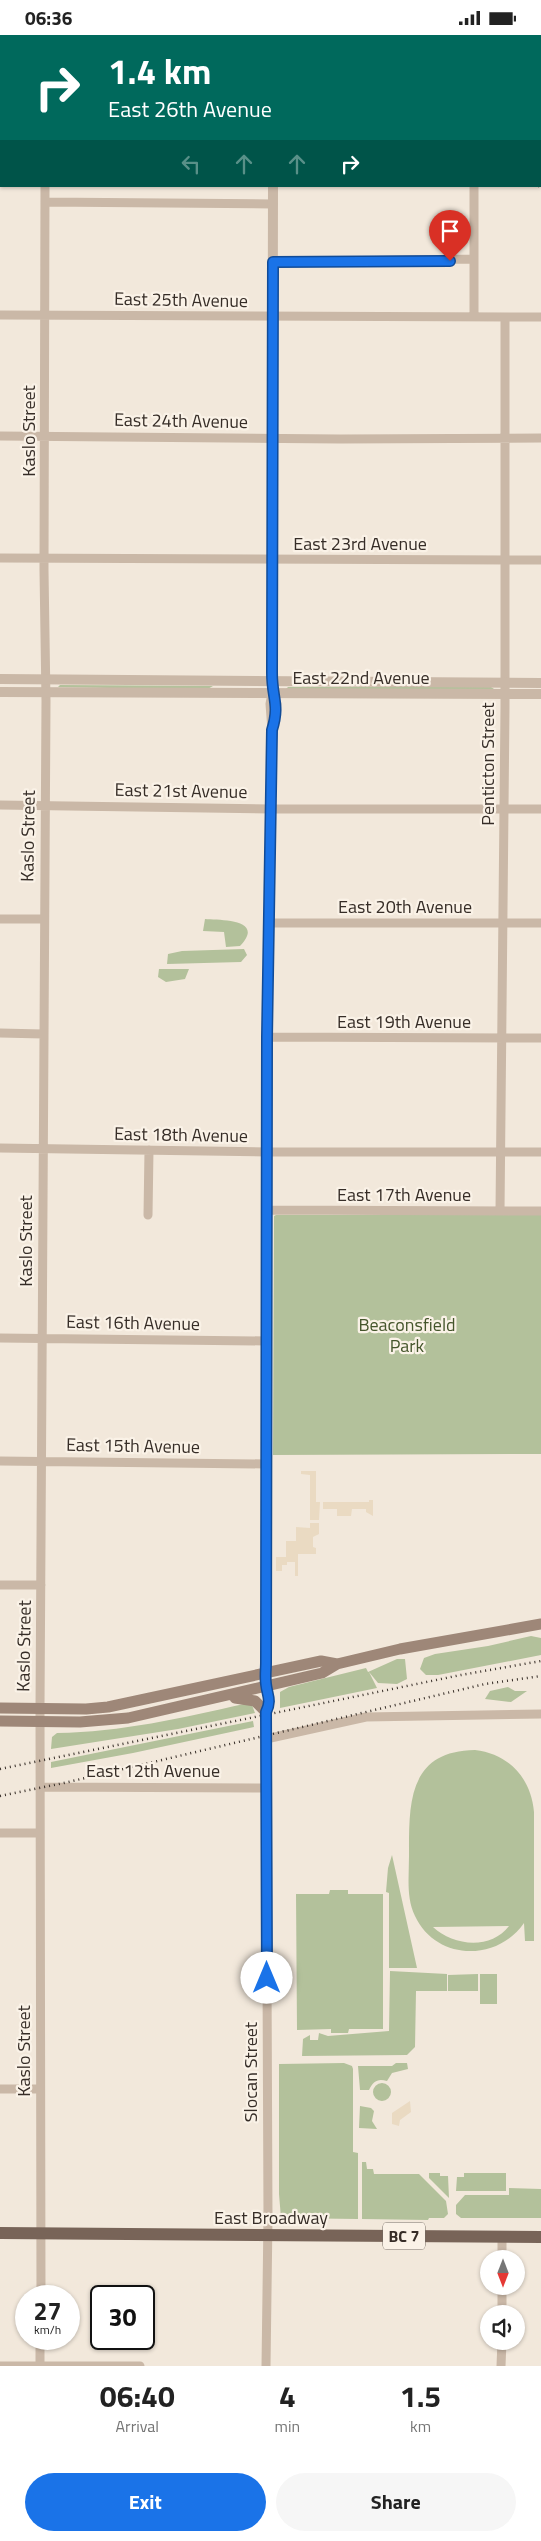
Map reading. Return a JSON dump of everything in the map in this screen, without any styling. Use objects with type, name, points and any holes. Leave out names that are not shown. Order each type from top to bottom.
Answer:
[{"type":"main road","points":[[0,1721],[103,1721],[208,1700],[322,1673],[338,1664],[400,1649],[541,1624]]},
{"type":"main road","points":[[0,1708],[86,1709],[125,1704],[321,1661],[338,1664]]},
{"type":"main road","points":[[208,1700],[250,1698],[260,1703],[266,1712]]},
{"type":"main road","name":"East Broadway","points":[[0,2233],[541,2237]]},
{"type":"street","name":"Kaslo Street","points":[[41,2285],[39,1833],[46,693],[44,558],[45,187]]},
{"type":"street","name":"Slocan Street","points":[[266,2366],[268,2235],[266,1712],[270,1704],[270,1695],[266,1686],[267,1037],[272,730],[270,704],[272,693],[274,187]]},
{"type":"street","points":[[474,187],[474,316]]},
{"type":"street","points":[[44,202],[274,204]]},
{"type":"street","points":[[273,262],[474,259]]},
{"type":"street","name":"East 25th Avenue","points":[[0,315],[541,317]]},
{"type":"street","name":"Penticton Street","points":[[500,1211],[505,695],[506,439],[504,317]]},
{"type":"street","name":"East 24th Avenue","points":[[0,436],[272,439],[541,438]]},
{"type":"street","name":"East 23rd Avenue","points":[[0,558],[541,560]]},
{"type":"street","name":"East 22nd Avenue","points":[[0,679],[541,683]]},
{"type":"street","name":"East 22nd Avenue","points":[[0,692],[541,694]]},
{"type":"street","name":"East 21st Avenue","points":[[0,805],[270,809],[541,809]]},
{"type":"street","points":[[0,919],[44,919]]},
{"type":"street","name":"East 20th Avenue","points":[[269,923],[541,923]]},
{"type":"street","points":[[0,1033],[43,1034]]},
{"type":"street","name":"East 19th Avenue","points":[[267,1037],[541,1038]]},
{"type":"street","name":"East 18th Avenue","points":[[0,1148],[267,1152],[541,1152]]},
{"type":"street","points":[[148,1215],[149,1150]]},
{"type":"street","name":"East 17th Avenue","points":[[267,1210],[541,1211]]},
{"type":"street","name":"East 16th Avenue","points":[[0,1338],[266,1341]]},
{"type":"street","name":"East 15th Avenue","points":[[0,1461],[266,1464]]},
{"type":"street","points":[[0,1585],[41,1585]]},
{"type":"street","points":[[266,1739],[366,1717],[541,1714]]},
{"type":"street","name":"East 12th Avenue","points":[[40,1787],[267,1789]]},
{"type":"street","points":[[0,1833],[39,1833]]},
{"type":"street","points":[[0,2089],[40,2089]]},
{"type":"street","points":[[502,2236],[502,2250]]},
{"type":"street","points":[[40,2350],[40,2366]]},
{"type":"street","points":[[502,2350],[502,2366]]},
{"type":"street","points":[[0,2365],[140,2366]]},
{"type":"green space","points":[[60,685],[213,686],[206,690],[58,687]]},
{"type":"green space","points":[[288,687],[491,687],[494,689],[286,689]]},
{"type":"green space","points":[[205,919],[238,923],[248,931],[247,937],[240,946],[226,947],[224,932],[203,931]]},
{"type":"green space","points":[[244,949],[247,955],[241,962],[167,964],[168,954],[182,951]]},
{"type":"green space","points":[[159,969],[189,969],[185,979],[166,982],[158,977]]},
{"type":"green space","name":"Beaconsfield Park","points":[[541,1215],[541,1454],[273,1455],[274,1216]]},
{"type":"green space","points":[[531,1636],[541,1638],[541,1655],[438,1675],[426,1675],[420,1669],[424,1658],[435,1654],[488,1646]]},
{"type":"green space","points":[[397,1659],[405,1659],[407,1679],[397,1684],[378,1683],[369,1672],[377,1688],[280,1708],[280,1692],[289,1687],[366,1668],[368,1672]]},
{"type":"green space","points":[[508,1687],[515,1691],[527,1691],[511,1702],[485,1699],[490,1691]]},
{"type":"green space","points":[[244,1704],[252,1705],[255,1713],[178,1729],[51,1749],[52,1737],[57,1733],[128,1727]]},
{"type":"green space","points":[[253,1721],[254,1727],[133,1753],[51,1768],[51,1762]]},
{"type":"green space","points":[[475,1750],[487,1752],[498,1757],[508,1762],[516,1770],[523,1778],[528,1789],[534,1812],[534,1941],[525,1941],[524,1923],[512,1936],[499,1945],[483,1950],[467,1951],[452,1948],[437,1942],[425,1931],[415,1916],[410,1902],[409,1887],[409,1837],[412,1800],[416,1784],[424,1771],[436,1760],[453,1753]],"holes":[[[509,1926],[492,1939],[472,1943],[451,1938],[433,1927]]]},
{"type":"green space","points":[[392,1855],[417,1968],[389,1968],[389,1893],[386,1892],[388,1868]]},
{"type":"green space","points":[[330,1890],[348,1890],[348,1894],[383,1894],[383,2029],[349,2029],[348,2033],[331,2033],[331,2029],[297,2030],[296,1894],[329,1894]]},
{"type":"green space","points":[[390,1971],[447,1974],[447,1991],[416,1991],[415,2047],[407,2055],[302,2056],[303,2039],[310,2035],[310,2040],[318,2040],[319,2033],[328,2036],[389,2031]]},
{"type":"green space","points":[[478,1974],[478,1991],[448,1991],[448,1975]]},
{"type":"green space","points":[[480,1974],[497,1974],[497,2004],[480,2004]]},
{"type":"green space","points":[[344,2063],[352,2066],[353,2069],[353,2152],[358,2153],[358,2219],[281,2218],[279,2194],[279,2064]]},
{"type":"green space","points":[[396,2063],[407,2063],[408,2069],[392,2073],[387,2081],[376,2081],[369,2090],[360,2090],[358,2066],[392,2066]]},
{"type":"green space","points":[[382,2083],[388,2086],[391,2092],[388,2098],[382,2101],[376,2098],[373,2092],[376,2086]]},
{"type":"green space","points":[[360,2106],[371,2108],[374,2111],[372,2121],[377,2129],[359,2128]]},
{"type":"green space","points":[[362,2162],[366,2162],[367,2169],[373,2169],[374,2174],[419,2174],[446,2201],[448,2214],[444,2218],[429,2218],[428,2220],[362,2219]]},
{"type":"green space","points":[[429,2173],[440,2173],[440,2176],[448,2176],[449,2198],[429,2178]]},
{"type":"green space","points":[[464,2173],[506,2173],[506,2191],[456,2191],[457,2177],[464,2177]]},
{"type":"green space","points":[[509,2188],[541,2189],[541,2218],[461,2218],[456,2214],[456,2205],[465,2195],[509,2195]]},
{"type":"shaded area","points":[[301,1471],[316,1471],[316,1502],[320,1502],[319,1520],[310,1520],[310,1475],[301,1474]]},
{"type":"shaded area","points":[[369,1500],[373,1500],[373,1516],[366,1512],[366,1509],[352,1509],[351,1516],[337,1516],[337,1509],[323,1509],[323,1502],[369,1502]]},
{"type":"shaded area","points":[[310,1523],[319,1523],[319,1534],[313,1537],[313,1547],[316,1548],[316,1554],[298,1554],[298,1576],[295,1576],[295,1562],[287,1562],[287,1565],[282,1565],[282,1571],[276,1571],[276,1557],[286,1557],[286,1541],[296,1541],[296,1527],[310,1528]]},
{"type":"shaded area","points":[[410,2101],[411,2112],[400,2120],[399,2126],[392,2124],[392,2113]]},
{"type":"railway","points":[[0,1769],[461,1675],[541,1661]]},
{"type":"railway","points":[[0,1796],[64,1783],[485,1684],[541,1676]]},
{"type":"route","points":[[267,1978],[266,1712],[270,1704],[270,1695],[266,1686],[267,1037],[272,730],[277,713],[277,704],[272,693],[273,262],[450,261]]}]
